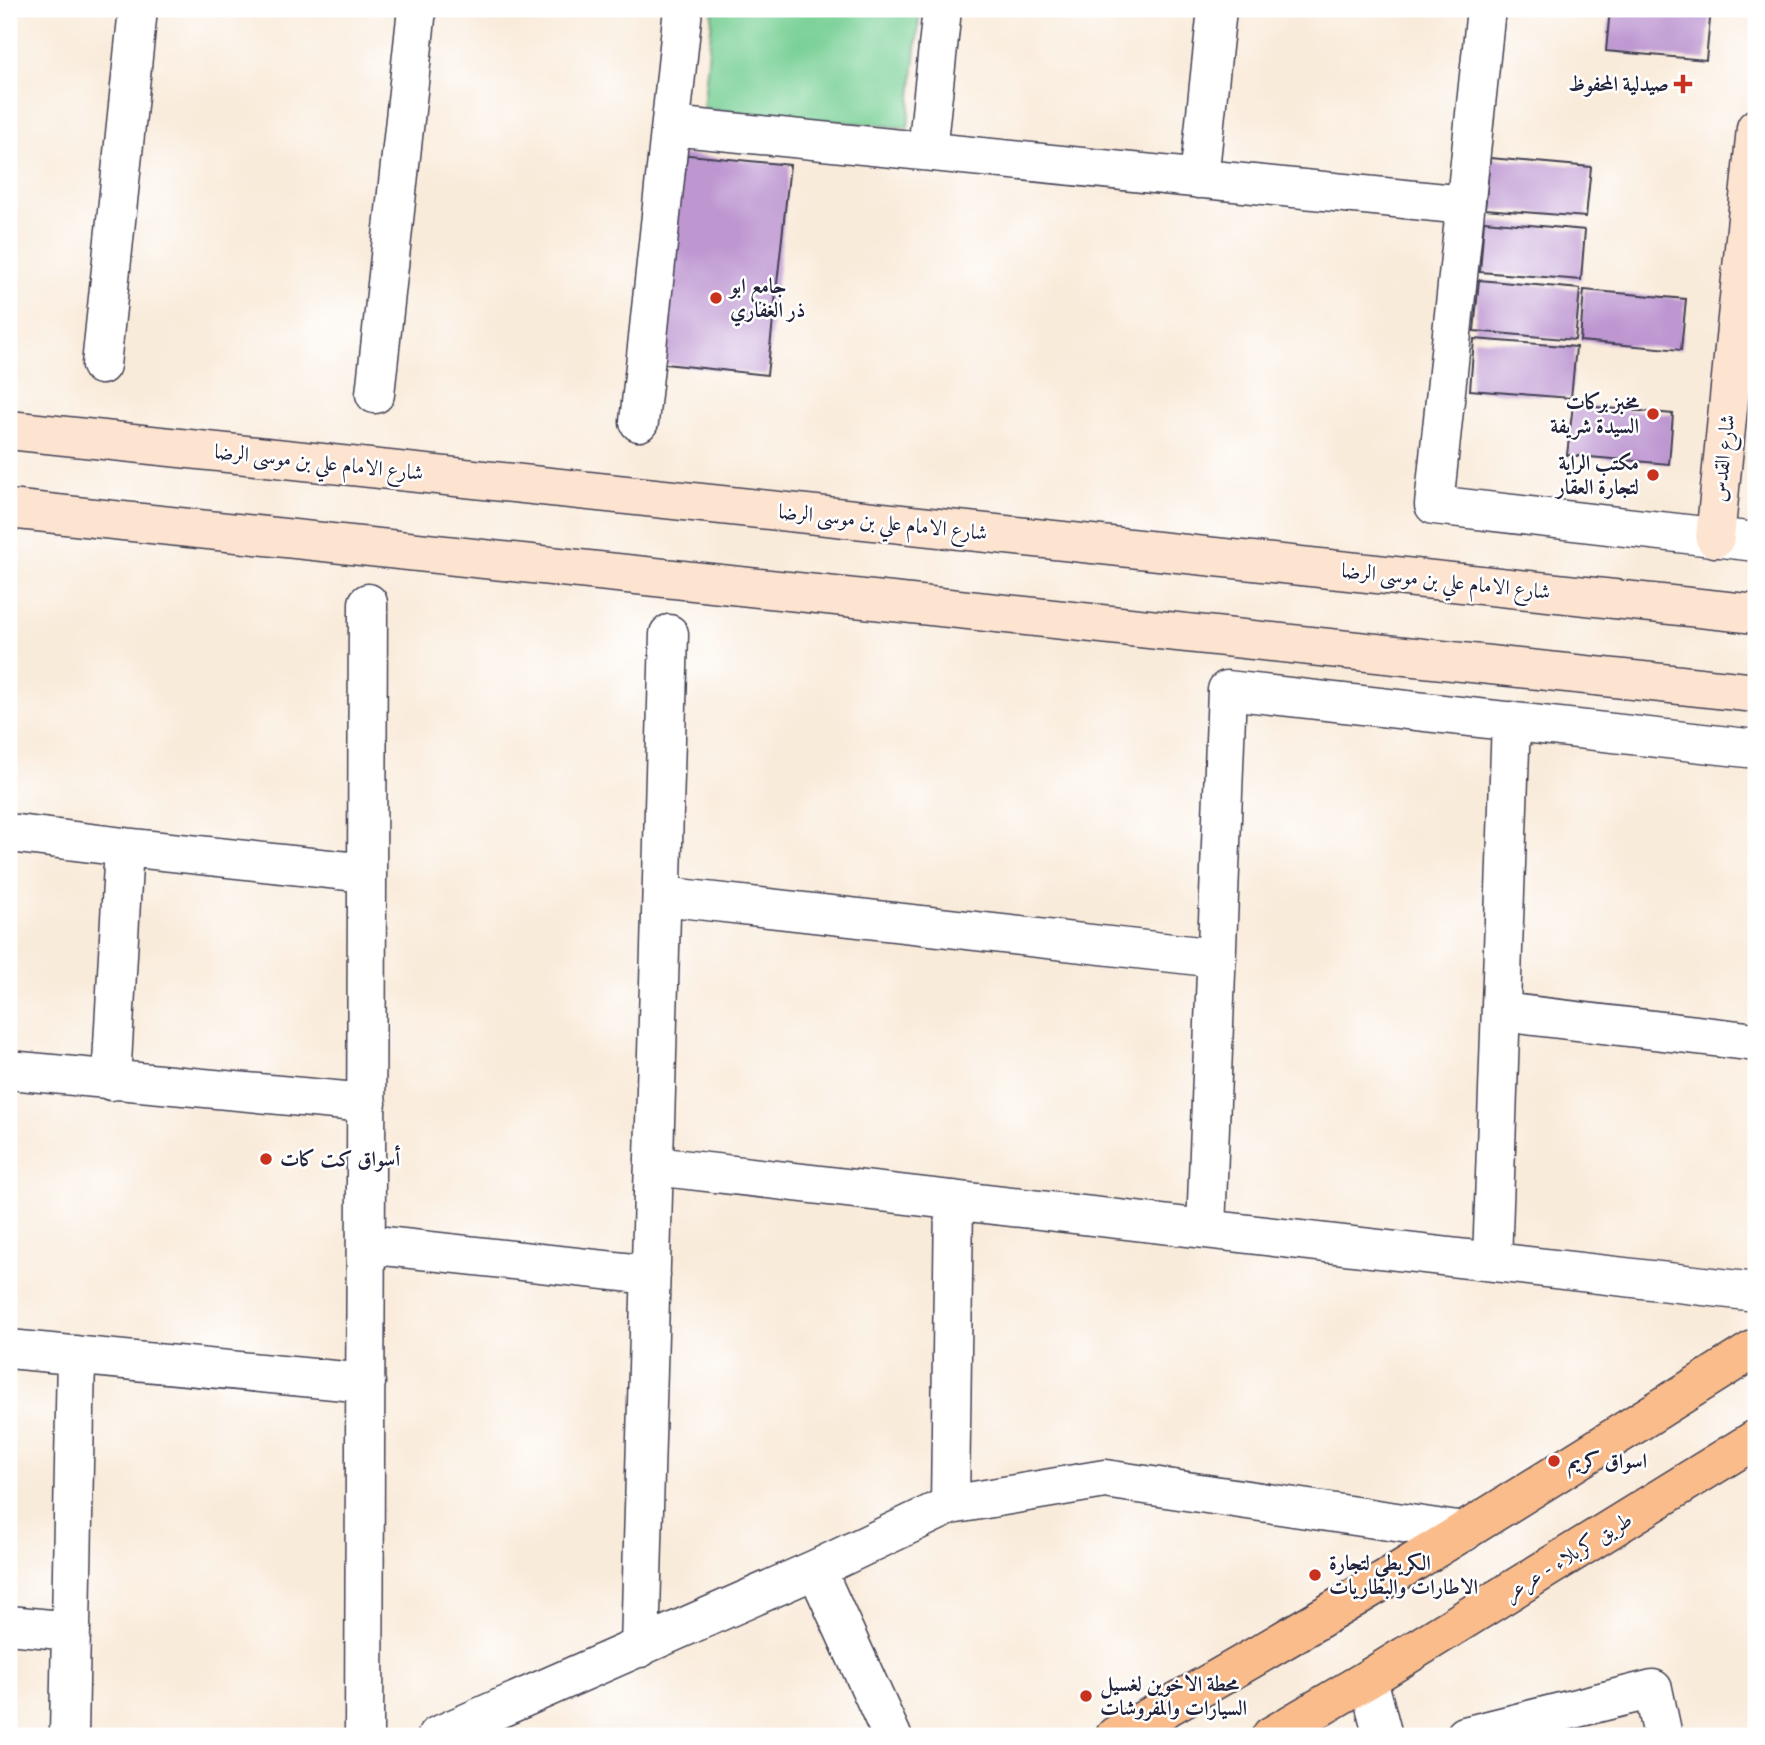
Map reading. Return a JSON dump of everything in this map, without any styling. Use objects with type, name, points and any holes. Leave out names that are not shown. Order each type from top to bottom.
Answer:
[{"type":"main road","name":"شارع القدس","points":[[1715,537],[1756,128]]},
{"type":"main road","name":"شارع الامام علي بن موسى الرضا","points":[[9,430],[1756,614]]},
{"type":"main road","points":[[9,509],[1756,693]]},
{"type":"main road","points":[[1115,1736],[1216,1681],[1464,1532],[1756,1348]]},
{"type":"main road","name":"طريق كربلاء - عرعر","points":[[1271,1736],[1756,1439]]},
{"type":"street","points":[[101,365],[138,9]]},
{"type":"street","points":[[375,394],[416,9]]},
{"type":"street","points":[[639,422],[683,9]]},
{"type":"street","points":[[927,151],[942,9]]},
{"type":"street","points":[[1199,179],[1217,9]]},
{"type":"street","points":[[1486,9],[1434,505],[1756,542]]},
{"type":"street","points":[[671,126],[1465,205]]},
{"type":"street","points":[[365,1736],[368,603]]},
{"type":"street","points":[[640,1648],[669,634]]},
{"type":"street","points":[[1206,1229],[1227,690],[1756,749]]},
{"type":"street","points":[[1492,1261],[1511,721]]},
{"type":"street","points":[[9,833],[367,873]]},
{"type":"street","points":[[111,1081],[124,847]]},
{"type":"street","points":[[662,897],[1217,958]]},
{"type":"street","points":[[1501,1012],[1756,1042]]},
{"type":"street","points":[[9,1070],[366,1103]]},
{"type":"street","points":[[654,1166],[1756,1292]]},
{"type":"street","points":[[950,1505],[954,1200]]},
{"type":"street","points":[[366,1244],[651,1275]]},
{"type":"street","points":[[9,1349],[366,1382]]},
{"type":"street","points":[[69,1736],[76,1355]]},
{"type":"street","points":[[437,1736],[816,1569],[950,1505],[1105,1479],[1464,1532]]},
{"type":"street","points":[[816,1569],[892,1736]]},
{"type":"street","points":[[9,1625],[71,1631]]},
{"type":"street","points":[[1368,1679],[1383,1736]]},
{"type":"street","points":[[1465,1736],[1653,1689],[1663,1736]]},
{"type":"green space","points":[[713,9],[920,9],[908,128],[703,109]]},
{"type":"building","points":[[1610,9],[1711,9],[1706,60],[1606,51]]},
{"type":"building","points":[[679,154],[790,165],[767,375],[656,363]]},
{"type":"building","points":[[1490,158],[1591,167],[1586,217],[1485,209]]},
{"type":"building","points":[[1484,221],[1585,230],[1581,280],[1480,272]]},
{"type":"building","points":[[1479,280],[1580,289],[1575,340],[1474,331]]},
{"type":"building","points":[[1584,290],[1686,299],[1681,350],[1580,341]]},
{"type":"building","points":[[1474,339],[1576,347],[1571,398],[1470,390]]},
{"type":"building","points":[[1573,405],[1673,414],[1669,464],[1567,455]]},
{"type":"place","name":"صيدلية المحفوظ","points":[[1683,84]]},
{"type":"place","name":"جامع ابو ذر الغفاري","points":[[716,298]]},
{"type":"place","name":"مخبز بركات السيدة شريفة","points":[[1653,414]]},
{"type":"place","name":"مكتب الراية لتجارة العقار","points":[[1653,475]]},
{"type":"place","name":"أسواق كت كات","points":[[266,1159]]},
{"type":"place","name":"اسواق كريم","points":[[1554,1461]]},
{"type":"place","name":"الكريطي لتجارة الاطارات والبطاريات","points":[[1315,1575]]},
{"type":"place","name":"محطة الاخوين لغسيل السيارات والمفروشات","points":[[1086,1696]]}]
